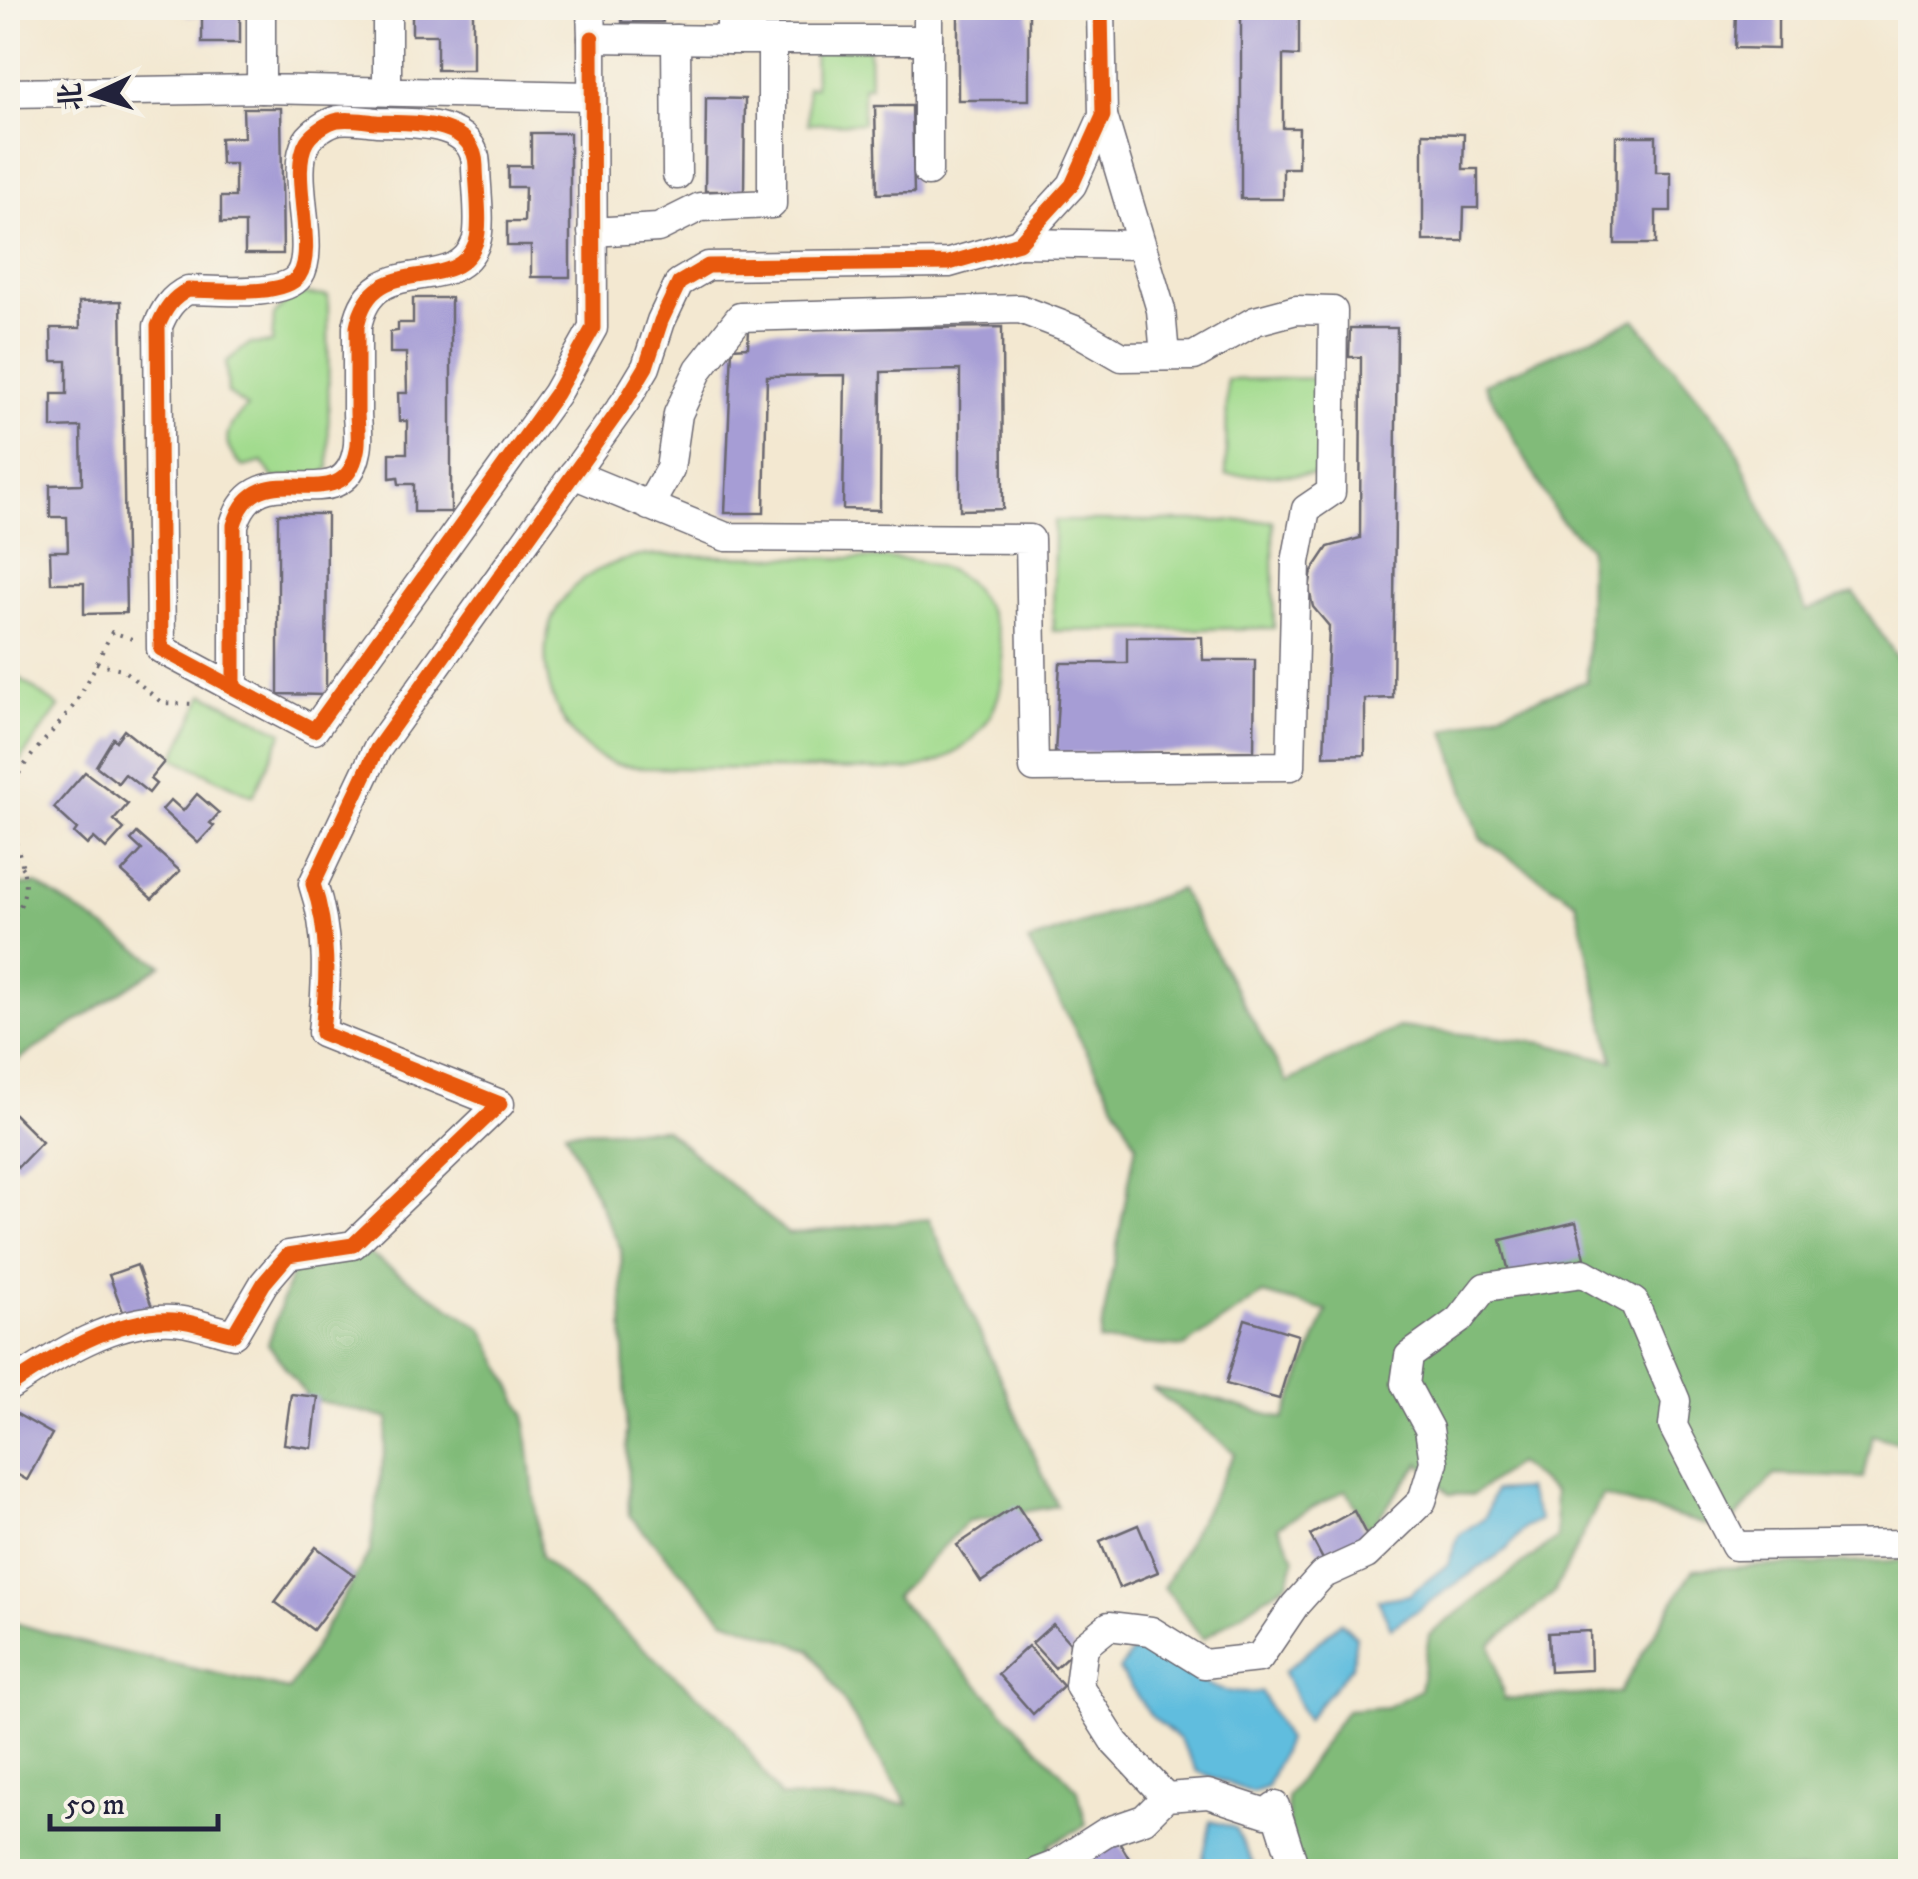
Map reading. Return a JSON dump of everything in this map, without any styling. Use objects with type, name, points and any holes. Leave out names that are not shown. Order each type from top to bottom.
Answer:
[{"type":"street","points":[[261,8],[262,89]]},
{"type":"street","points":[[387,8],[387,90]]},
{"type":"street","points":[[234,688],[234,525],[239,508],[252,492],[266,487],[321,487],[337,482],[349,470],[358,451],[356,327],[360,310],[372,292],[392,279],[438,273],[469,254],[478,239],[476,155],[455,132],[425,124],[338,120],[321,128],[307,141],[302,160],[304,260],[299,276],[286,286],[270,290],[188,290],[176,296],[165,310],[158,326],[161,648],[234,688],[314,730],[566,378],[593,328],[591,8]]},
{"type":"street","points":[[731,8],[731,40]]},
{"type":"street","points":[[928,8],[928,172]]},
{"type":"street","points":[[1101,8],[1102,116],[1161,310],[1165,356]]},
{"type":"street","points":[[592,38],[928,40]]},
{"type":"street","points":[[676,39],[677,175]]},
{"type":"street","points":[[592,232],[658,228],[700,208],[772,204],[772,40]]},
{"type":"street","points":[[8,93],[262,89],[592,96]]},
{"type":"street","points":[[1019,242],[1072,185],[1102,116]]},
{"type":"street","points":[[10,1386],[51,1358],[126,1326],[174,1320],[234,1334],[264,1284],[288,1254],[353,1245],[500,1104],[322,1034],[328,968],[324,915],[312,884],[377,749],[646,367],[660,321],[680,283],[708,266],[949,263],[1019,242],[1141,245]]},
{"type":"street","points":[[573,474],[649,506],[726,538],[1030,539],[1034,768],[1291,766],[1296,562],[1306,509],[1332,492],[1333,311],[1296,310],[1256,322],[1194,356],[1122,357],[1076,330],[1020,309],[740,317],[699,369],[678,414],[670,469],[649,506]]},
{"type":"street","points":[[1166,1797],[1115,1743],[1078,1686],[1084,1646],[1109,1626],[1151,1631],[1204,1664],[1260,1658],[1295,1605],[1322,1575],[1366,1555],[1422,1502],[1434,1462],[1429,1429],[1405,1384],[1409,1356],[1458,1320],[1485,1287],[1584,1274],[1634,1302],[1676,1401],[1673,1426],[1735,1546],[1910,1544]]},
{"type":"street","points":[[1037,1872],[1106,1832],[1144,1819],[1166,1797],[1208,1794],[1266,1814],[1275,1806],[1296,1872]]},
{"type":"path","points":[[8,923],[22,900],[26,872],[8,812],[10,792],[21,771],[76,702],[112,632],[161,648]]},
{"type":"path","points":[[96,663],[122,669],[162,703],[197,704]]},
{"type":"path","points":[[8,850],[26,872]]},
{"type":"green space","points":[[869,48],[870,86],[863,86],[863,123],[808,124],[807,87],[815,87],[814,49]]},
{"type":"green space","points":[[294,294],[328,296],[329,468],[318,479],[273,478],[263,462],[243,467],[230,451],[227,437],[233,422],[247,407],[228,393],[226,362],[249,344],[272,343],[274,315]]},
{"type":"green space","points":[[1635,319],[1732,439],[1806,611],[1854,593],[1910,677],[1910,1446],[1873,1435],[1864,1478],[1774,1475],[1725,1530],[1602,1496],[1554,1593],[1491,1644],[1504,1699],[1619,1693],[1693,1569],[1910,1560],[1910,1871],[1290,1871],[1287,1797],[1346,1710],[1387,1707],[1420,1690],[1429,1635],[1557,1538],[1554,1492],[1517,1463],[1473,1495],[1449,1494],[1420,1463],[1369,1530],[1346,1490],[1278,1526],[1295,1558],[1288,1582],[1203,1639],[1164,1587],[1235,1453],[1152,1388],[1210,1398],[1284,1419],[1327,1311],[1263,1294],[1184,1347],[1099,1341],[1136,1144],[1028,942],[1180,889],[1287,1082],[1399,1027],[1544,1043],[1613,1061],[1576,902],[1480,838],[1445,731],[1587,681],[1589,547],[1557,516],[1484,384]]},
{"type":"green space","points":[[1319,378],[1320,475],[1226,475],[1227,380]]},
{"type":"green space","points":[[1054,521],[1273,521],[1274,628],[1053,631]]},
{"type":"green space","points":[[644,555],[902,559],[947,570],[974,589],[998,634],[1002,676],[991,715],[963,747],[940,761],[907,770],[643,768],[612,763],[592,753],[562,717],[552,695],[546,648],[559,605],[576,585],[619,561]]},
{"type":"green space","points":[[15,675],[59,707],[8,777],[8,686]]},
{"type":"green space","points":[[204,694],[283,732],[253,796],[174,758]]},
{"type":"green space","points":[[37,884],[162,965],[8,1067],[8,886]]},
{"type":"green space","points":[[665,1129],[788,1234],[929,1219],[1057,1506],[968,1521],[895,1597],[1078,1790],[1086,1825],[1049,1845],[1058,1872],[8,1871],[8,1621],[94,1646],[289,1690],[370,1552],[389,1419],[308,1398],[268,1344],[294,1265],[368,1253],[483,1329],[525,1414],[541,1558],[731,1725],[780,1797],[908,1804],[811,1650],[724,1619],[629,1515],[621,1249],[565,1131]]},
{"type":"water","points":[[1526,1489],[1540,1520],[1525,1527],[1507,1549],[1391,1628],[1378,1600],[1409,1595],[1448,1564],[1459,1535],[1485,1517],[1494,1491]]},
{"type":"water","points":[[1341,1622],[1356,1636],[1352,1666],[1306,1720],[1284,1672]]},
{"type":"water","points":[[1164,1646],[1196,1676],[1217,1689],[1261,1692],[1287,1740],[1267,1787],[1252,1793],[1197,1771],[1180,1740],[1151,1716],[1119,1670],[1132,1652]]},
{"type":"water","points":[[1211,1821],[1235,1828],[1257,1871],[1200,1871]]},
{"type":"building","points":[[187,8],[240,8],[240,43],[202,43],[202,16],[187,16]]},
{"type":"building","points":[[437,8],[473,8],[473,70],[437,70],[437,35],[412,35],[412,12],[437,13]]},
{"type":"building","points":[[622,8],[663,8],[663,22],[622,22]]},
{"type":"building","points":[[958,8],[1029,8],[1029,100],[958,100]]},
{"type":"building","points":[[1241,8],[1284,8],[1284,13],[1299,14],[1299,56],[1283,55],[1283,128],[1299,128],[1298,168],[1283,168],[1283,199],[1241,199]]},
{"type":"building","points":[[1736,8],[1793,8],[1793,17],[1778,18],[1778,49],[1735,48]]},
{"type":"building","points":[[706,98],[745,99],[744,191],[705,191]]},
{"type":"building","points":[[875,106],[912,106],[914,193],[877,194]]},
{"type":"building","points":[[243,108],[281,108],[283,254],[245,254],[245,223],[221,223],[221,197],[235,197],[235,164],[221,164],[220,138],[244,137]]},
{"type":"building","points":[[8,113],[17,113],[17,254],[8,254]]},
{"type":"building","points":[[531,133],[570,133],[570,277],[531,277],[531,246],[507,246],[507,222],[524,222],[525,187],[508,187],[508,166],[531,166]]},
{"type":"building","points":[[1423,133],[1464,134],[1463,169],[1478,169],[1478,208],[1464,208],[1463,241],[1423,241]]},
{"type":"building","points":[[1616,136],[1656,136],[1656,172],[1671,172],[1671,211],[1656,211],[1656,244],[1615,244]]},
{"type":"building","points":[[413,298],[451,298],[451,512],[414,512],[414,484],[399,484],[398,477],[390,478],[390,453],[407,453],[407,421],[399,421],[398,393],[407,393],[406,353],[390,353],[390,332],[398,331],[398,323],[413,323]]},
{"type":"building","points":[[121,301],[126,613],[84,614],[84,583],[51,583],[50,551],[68,551],[67,517],[50,517],[50,485],[82,484],[81,427],[52,428],[52,394],[67,394],[67,361],[52,361],[51,328],[80,328],[79,302]]},
{"type":"building","points":[[1002,327],[1003,509],[960,510],[960,370],[881,372],[880,510],[843,509],[845,375],[767,376],[764,513],[725,513],[732,348],[748,347],[749,330]]},
{"type":"building","points":[[1350,328],[1397,328],[1393,698],[1365,699],[1365,755],[1324,756],[1329,626],[1313,607],[1309,589],[1312,571],[1328,547],[1360,538],[1361,357],[1349,357]]},
{"type":"building","points":[[278,514],[327,514],[326,695],[278,694]]},
{"type":"building","points":[[1127,637],[1202,637],[1203,660],[1255,660],[1254,751],[1055,754],[1060,663],[1127,663]]},
{"type":"building","points":[[124,730],[164,762],[150,779],[156,784],[149,793],[125,774],[118,783],[96,766],[113,738],[116,741]]},
{"type":"building","points":[[85,772],[128,804],[114,820],[124,829],[106,849],[94,838],[87,845],[74,833],[77,829],[54,808]]},
{"type":"building","points":[[197,794],[219,813],[210,823],[214,826],[198,843],[162,810],[171,800],[183,811]]},
{"type":"building","points":[[137,833],[180,871],[152,899],[122,872],[142,850],[131,840]]},
{"type":"building","points":[[8,1108],[42,1142],[18,1167],[8,1157]]},
{"type":"building","points":[[1576,1222],[1585,1258],[1510,1276],[1501,1240]]},
{"type":"building","points":[[137,1265],[152,1307],[125,1317],[109,1275]]},
{"type":"building","points":[[1245,1319],[1298,1335],[1279,1399],[1226,1384]]},
{"type":"building","points":[[291,1394],[318,1397],[312,1448],[284,1444]]},
{"type":"building","points":[[8,1409],[52,1434],[27,1480],[8,1469]]},
{"type":"building","points":[[1017,1505],[1041,1542],[981,1582],[957,1545]]},
{"type":"building","points":[[1354,1511],[1370,1542],[1326,1565],[1310,1535]]},
{"type":"building","points":[[1138,1525],[1158,1572],[1119,1588],[1100,1541]]},
{"type":"building","points":[[316,1547],[354,1575],[313,1630],[275,1602]]},
{"type":"building","points":[[1053,1624],[1075,1649],[1055,1668],[1032,1643]]},
{"type":"building","points":[[1590,1631],[1591,1670],[1550,1672],[1548,1633]]},
{"type":"building","points":[[1028,1646],[1063,1686],[1033,1714],[998,1674]]},
{"type":"building","points":[[1117,1838],[1136,1870],[1079,1872],[1075,1863]]},
{"type":"cycle path","points":[[10,1386],[87,1340],[130,1325],[173,1320],[234,1334],[264,1283],[288,1255],[353,1245],[500,1104],[322,1033],[326,958],[313,884],[377,749],[625,402],[646,367],[679,283],[708,266],[949,263],[1019,243],[1072,185],[1103,116],[1101,8]]},
{"type":"cycle path","points":[[234,688],[161,649],[158,326],[163,314],[173,300],[188,290],[264,290],[291,283],[299,276],[306,247],[302,155],[307,141],[325,125],[347,119],[423,124],[453,132],[465,139],[473,151],[479,226],[476,242],[465,259],[451,268],[396,280],[379,288],[366,303],[357,327],[358,446],[349,472],[335,483],[279,486],[261,491],[245,502],[234,525],[234,688],[314,730],[556,394],[593,328],[592,38]]}]
